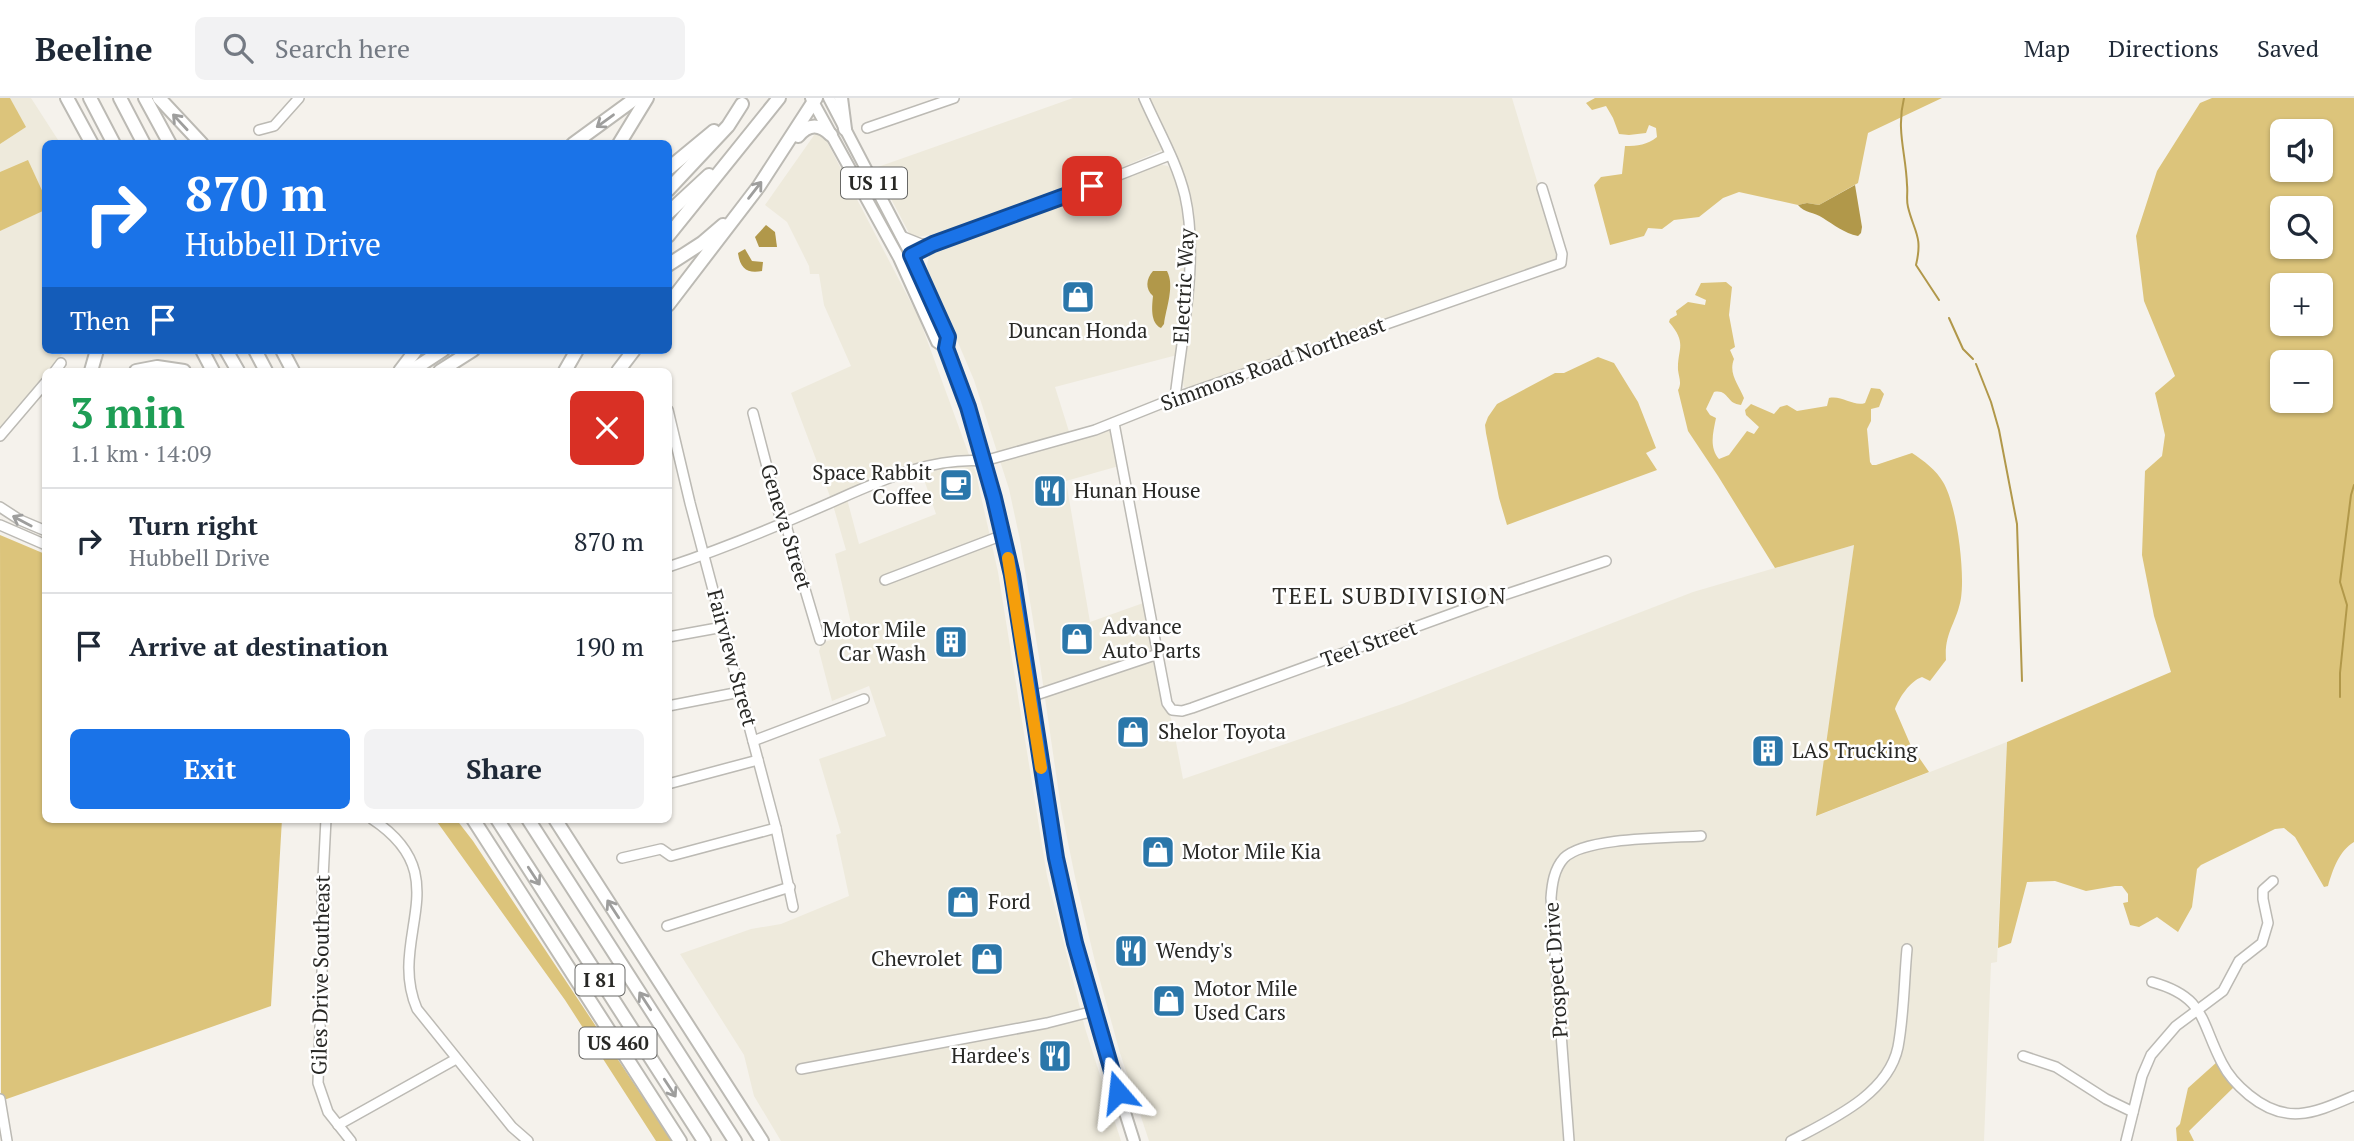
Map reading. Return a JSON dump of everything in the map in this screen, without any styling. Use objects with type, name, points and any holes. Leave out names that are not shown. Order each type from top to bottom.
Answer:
[{"type":"highway","points":[[90,98],[112,140]]},
{"type":"highway","points":[[120,98],[142,140]]},
{"type":"highway","points":[[145,98],[168,140]]},
{"type":"highway","points":[[159,98],[198,140]]},
{"type":"highway","points":[[578,140],[636,98]]},
{"type":"highway","points":[[621,140],[647,98]]},
{"type":"highway","points":[[672,231],[779,98]]},
{"type":"highway","points":[[841,98],[845,129]]},
{"type":"highway","points":[[672,300],[785,148],[813,99]]},
{"type":"highway","points":[[68,100],[83,140]]},
{"type":"highway","points":[[68,100],[90,140]]},
{"type":"highway","points":[[672,166],[706,139],[744,101]]},
{"type":"highway","points":[[672,186],[728,126],[744,101]]},
{"type":"highway","points":[[785,148],[803,130],[811,126],[820,127],[831,135]]},
{"type":"highway","points":[[672,209],[751,132]]},
{"type":"highway","points":[[672,262],[702,243],[739,211]]},
{"type":"highway","points":[[402,368],[413,354]]},
{"type":"highway","points":[[416,368],[437,354]]},
{"type":"highway","points":[[445,368],[467,354]]},
{"type":"highway","points":[[620,368],[631,354]]},
{"type":"highway","points":[[149,368],[168,368]]},
{"type":"highway","name":"US 460","points":[[474,823],[680,1141]]},
{"type":"highway","name":"I 81","points":[[499,823],[704,1141]]},
{"type":"highway","name":"I 81","points":[[531,823],[734,1141]]},
{"type":"highway","name":"US 460","points":[[559,823],[762,1141]]},
{"type":"main road","name":"US 11","points":[[829,98],[911,255],[948,337],[946,348],[984,461],[1012,575],[1056,858],[1072,928],[1134,1141]]},
{"type":"main road","name":"US 11","points":[[813,99],[899,258],[937,342],[946,348]]},
{"type":"main road","points":[[867,201],[879,211],[900,250],[911,255]]},
{"type":"main road","points":[[899,258],[910,265],[927,299],[934,306]]},
{"type":"street","points":[[259,130],[274,126],[299,98]]},
{"type":"street","points":[[867,128],[954,98]]},
{"type":"street","name":"Electric Way","points":[[1143,98],[1170,155],[1185,195],[1191,243],[1175,398]]},
{"type":"street","points":[[911,255],[933,244],[1170,155]]},
{"type":"street","name":"Simmons Road Northeast","points":[[672,566],[705,555],[911,471],[970,460],[984,461],[1114,423],[1175,398],[1561,263],[1562,254],[1542,188]]},
{"type":"street","points":[[901,236],[921,244],[933,244]]},
{"type":"street","points":[[57,368],[61,363]]},
{"type":"street","points":[[0,436],[42,387]]},
{"type":"street","name":"Geneva Street","points":[[752,413],[780,517],[785,522],[820,640]]},
{"type":"street","points":[[1030,697],[1158,654],[1114,423]]},
{"type":"street","name":"Fairview Street","points":[[673,446],[705,555],[776,828],[793,906]]},
{"type":"street","points":[[0,507],[42,529]]},
{"type":"street","points":[[0,525],[42,543]]},
{"type":"street","points":[[886,580],[1003,535]]},
{"type":"street","name":"Teel Street","points":[[1158,654],[1167,703],[1172,710],[1182,711],[1606,561]]},
{"type":"street","points":[[672,636],[723,627]]},
{"type":"street","points":[[672,705],[740,692]]},
{"type":"street","points":[[753,741],[864,699]]},
{"type":"street","points":[[672,783],[758,760]]},
{"type":"street","name":"Giles Drive Southeast","points":[[326,823],[317,1072],[324,1104],[351,1141]]},
{"type":"street","points":[[377,823],[400,842],[410,857],[416,875],[417,893],[409,973],[410,993],[417,1009],[512,1127],[528,1141]]},
{"type":"street","points":[[622,858],[661,849],[671,856],[776,828]]},
{"type":"street","name":"Prospect Drive","points":[[1569,1141],[1551,898],[1556,870],[1573,851],[1595,844],[1701,836]]},
{"type":"street","points":[[2126,1141],[2142,1076],[2151,1055],[2176,1026],[2223,991],[2239,961],[2262,943],[2268,923],[2263,890],[2273,881]]},
{"type":"street","points":[[667,926],[790,887]]},
{"type":"street","points":[[1791,1141],[1862,1099],[1885,1075],[1898,1049],[1907,949]]},
{"type":"street","points":[[2152,982],[2178,991],[2199,1010],[2230,1076],[2260,1104],[2276,1111],[2298,1114],[2323,1109],[2354,1096]]},
{"type":"street","points":[[801,1069],[1047,1023],[1094,1011]]},
{"type":"street","points":[[2023,1056],[2056,1067],[2106,1099],[2133,1112]]},
{"type":"street","points":[[338,1125],[456,1059]]},
{"type":"street","points":[[0,1099],[7,1141]]},
{"type":"shaded area","points":[[0,98],[31,98],[58,140],[42,140],[42,354],[63,354],[51,368],[42,368],[42,377],[34,390],[0,430]]},
{"type":"shaded area","points":[[0,98],[10,98],[26,127],[0,144]]},
{"type":"shaded area","points":[[1073,98],[1512,98],[1559,254],[1557,260],[1189,389],[1184,387],[1182,379],[1194,257],[1194,227],[1187,186],[1171,146],[1063,193],[939,234],[915,237],[909,233],[875,168]]},
{"type":"shaded area","points":[[1595,98],[1942,98],[1868,133],[1858,183],[1819,205],[1798,205],[1739,192],[1723,198],[1699,217],[1674,220],[1662,229],[1648,228],[1644,236],[1610,245],[1594,185],[1601,177],[1622,174],[1625,146],[1650,142],[1657,137],[1656,128],[1649,125],[1646,133],[1619,134],[1606,106],[1592,110],[1586,103]]},
{"type":"shaded area","points":[[2212,98],[2354,98],[2354,842],[2340,855],[2328,886],[2324,887],[2295,837],[2284,828],[2275,829],[2201,865],[2197,869],[2192,907],[2178,932],[2157,917],[2139,927],[2130,925],[2123,903],[2128,902],[2128,894],[2122,886],[2086,891],[2055,881],[2027,882],[2011,943],[1998,948],[2007,742],[2171,672],[2154,616],[2142,555],[2145,471],[2162,456],[2165,435],[2155,393],[2175,376],[2144,301],[2136,236],[2157,171],[2200,103]]},
{"type":"shaded area","points":[[817,131],[826,140],[919,318],[976,474],[998,572],[1047,876],[1085,1028],[1121,1141],[781,1141],[754,1096],[744,1055],[680,954],[751,929],[781,924],[849,896],[836,835],[841,833],[819,759],[886,736],[869,686],[832,701],[819,651],[822,643],[853,632],[835,554],[846,550],[833,505],[847,499],[859,544],[936,514],[919,465],[831,499],[791,393],[851,366],[824,305],[819,274],[810,274],[809,266],[787,222],[765,205]]},
{"type":"shaded area","points":[[28,160],[42,190],[42,211],[0,231],[0,172]]},
{"type":"shaded area","points":[[1157,164],[1168,166],[1174,174],[1186,225],[1185,275],[1177,355],[1055,387],[1072,441],[1105,429],[1112,432],[1119,466],[1066,481],[1090,622],[1146,602],[1165,704],[1172,721],[1183,779],[1402,704],[1693,592],[1854,545],[1817,816],[2007,742],[1997,962],[1991,963],[1984,1141],[1149,1141],[1120,1053],[1075,877],[1061,808],[1020,540],[1009,489],[974,380],[927,264],[930,253],[943,244],[1059,203]]},
{"type":"shaded area","points":[[1855,185],[1862,227],[1858,236],[1803,210],[1798,205],[1819,205]]},
{"type":"shaded area","points":[[766,225],[775,232],[777,247],[759,247],[755,237]]},
{"type":"shaded area","points":[[745,249],[752,261],[763,262],[762,271],[753,272],[743,267],[738,253]]},
{"type":"shaded area","points":[[1153,271],[1167,271],[1170,283],[1164,324],[1161,328],[1153,318],[1153,296],[1148,287]]},
{"type":"shaded area","points":[[1726,282],[1732,287],[1729,315],[1735,347],[1730,350],[1734,359],[1732,370],[1744,398],[1741,405],[1736,404],[1722,393],[1714,392],[1706,409],[1716,418],[1713,445],[1719,459],[1729,455],[1747,431],[1754,434],[1759,427],[1746,415],[1745,410],[1751,404],[1774,414],[1780,407],[1787,405],[1797,411],[1827,406],[1829,398],[1861,404],[1865,403],[1871,388],[1880,389],[1884,394],[1879,407],[1871,409],[1871,421],[1867,429],[1870,462],[1876,465],[1912,453],[1943,482],[1956,522],[1962,586],[1959,607],[1947,642],[1946,660],[1930,681],[1922,677],[1909,686],[1895,709],[1911,746],[1929,772],[1816,816],[1854,545],[1775,568],[1688,431],[1678,390],[1680,341],[1669,322],[1677,315],[1676,311],[1688,302],[1705,305],[1706,300],[1695,295],[1701,283]]},
{"type":"shaded area","points":[[1598,357],[1614,363],[1638,402],[1656,448],[1646,453],[1657,470],[1507,525],[1486,433],[1488,417],[1497,404],[1555,373],[1564,373]]},
{"type":"shaded area","points":[[0,535],[42,553],[42,823],[282,823],[271,1006],[1,1101]]},
{"type":"shaded area","points":[[438,823],[459,823],[473,841],[672,1141],[656,1141],[565,1000]]},
{"type":"shaded area","points":[[2217,1062],[2235,1086],[2189,1131],[2194,1141],[2177,1141],[2176,1128],[2180,1124],[2188,1088]]},
{"type":"waterway","points":[[1904,98],[1901,132],[1907,204],[1918,240],[1916,265],[1939,300]]},
{"type":"waterway","points":[[1949,318],[1963,349],[1973,359]]},
{"type":"waterway","points":[[1976,364],[1999,430],[2017,524],[2022,681]]},
{"type":"waterway","points":[[2340,697],[2347,605],[2340,582],[2354,485]]},
{"type":"slow traffic","points":[[1008,558],[1041,768]]},
{"type":"place","name":"Duncan Honda","points":[[1078,297]]},
{"type":"place","name":"Space Rabbit Coffee","points":[[956,485]]},
{"type":"place","name":"Hunan House","points":[[1050,491]]},
{"type":"place","name":"Advance Auto Parts","points":[[1077,639]]},
{"type":"place","name":"Motor Mile Car Wash","points":[[951,642]]},
{"type":"place","name":"Shelor Toyota","points":[[1133,732]]},
{"type":"place","name":"LAS Trucking","points":[[1768,751]]},
{"type":"place","name":"Motor Mile Kia","points":[[1158,852]]},
{"type":"place","name":"Ford","points":[[963,902]]},
{"type":"place","name":"Wendy's","points":[[1131,951]]},
{"type":"place","name":"Chevrolet","points":[[987,959]]},
{"type":"place","name":"Motor Mile Used Cars","points":[[1169,1001]]},
{"type":"place","name":"Hardee's","points":[[1055,1056]]},
{"type":"district","name":"TEEL SUBDIVISION","points":[[1390,596]]},
{"type":"route","points":[[1092,186],[933,244],[911,255],[948,337],[946,348],[968,407],[994,498],[1012,575],[1056,858],[1075,943],[1118,1092]]}]
